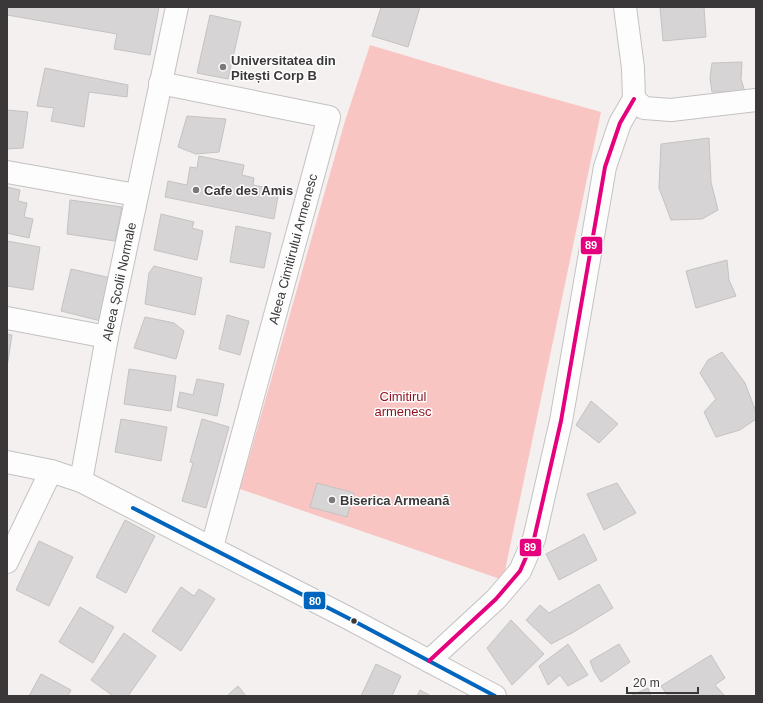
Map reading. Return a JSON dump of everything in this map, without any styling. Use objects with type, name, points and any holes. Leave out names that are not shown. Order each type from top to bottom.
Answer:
[{"type":"street","name":"Aleea Școlii Normale","points":[[81,481],[107,337],[176,7]]},
{"type":"street","points":[[428,661],[496,598],[515,577],[520,571],[534,539],[561,421],[605,167],[620,123],[634,99],[633,68],[625,7]]},
{"type":"street","name":"Aleea Cimitirului Armenesc","points":[[160,83],[329,117],[212,547]]},
{"type":"street","points":[[634,99],[644,108],[671,110],[756,100]]},
{"type":"street","points":[[7,172],[136,195]]},
{"type":"street","points":[[7,318],[107,337]]},
{"type":"street","points":[[7,462],[51,471],[81,481],[212,547],[495,696]]},
{"type":"street","points":[[7,562],[51,471]]},
{"type":"green space","name":"Cimitirul armenesc","points":[[370,45],[601,112],[503,580],[240,489],[345,121]]},
{"type":"building","points":[[7,7],[159,7],[150,55],[114,49],[117,34],[7,15]]},
{"type":"building","points":[[381,7],[420,7],[408,47],[372,36]]},
{"type":"building","points":[[660,7],[704,7],[706,37],[663,41]]},
{"type":"building","points":[[210,15],[241,22],[228,79],[197,73]]},
{"type":"building","points":[[742,62],[741,79],[745,92],[712,92],[710,78],[712,63]]},
{"type":"building","points":[[45,68],[128,85],[127,97],[89,92],[84,127],[51,121],[54,108],[37,106]]},
{"type":"building","points":[[7,110],[28,112],[23,148],[7,149]]},
{"type":"building","points":[[187,116],[226,119],[219,152],[196,154],[178,147]]},
{"type":"building","points":[[709,138],[711,182],[718,210],[702,219],[671,220],[659,188],[661,144]]},
{"type":"building","points":[[199,156],[244,165],[242,175],[254,178],[253,185],[279,190],[274,219],[165,197],[168,181],[187,185],[190,167],[197,168]]},
{"type":"building","points":[[7,187],[20,190],[18,201],[27,203],[24,217],[33,219],[29,238],[7,233]]},
{"type":"building","points":[[70,200],[122,207],[115,241],[67,234]]},
{"type":"building","points":[[161,214],[194,222],[192,228],[203,231],[197,260],[154,250]]},
{"type":"building","points":[[236,226],[271,233],[264,268],[230,262]]},
{"type":"building","points":[[7,241],[40,247],[33,290],[7,286]]},
{"type":"building","points":[[727,260],[729,280],[736,296],[696,308],[686,271]]},
{"type":"building","points":[[154,266],[202,278],[195,315],[145,304],[149,273]]},
{"type":"building","points":[[71,269],[111,278],[101,321],[61,311]]},
{"type":"building","points":[[227,315],[249,321],[240,355],[219,349]]},
{"type":"building","points":[[145,317],[174,323],[184,331],[176,359],[134,348]]},
{"type":"building","points":[[7,334],[12,335],[7,367]]},
{"type":"building","points":[[722,352],[745,383],[756,412],[756,419],[740,430],[716,437],[704,412],[716,399],[700,373],[708,360]]},
{"type":"building","points":[[129,369],[176,376],[171,411],[124,404]]},
{"type":"building","points":[[197,379],[224,384],[217,416],[177,407],[180,392],[193,395]]},
{"type":"building","points":[[591,401],[618,424],[599,443],[576,425]]},
{"type":"building","points":[[121,419],[167,427],[161,461],[115,452]]},
{"type":"building","points":[[202,419],[229,427],[206,508],[182,501],[193,463],[190,462]]},
{"type":"building","name":"Biserica Armeană","points":[[317,483],[354,493],[347,517],[310,507]]},
{"type":"building","points":[[617,483],[636,513],[604,530],[587,494]]},
{"type":"building","points":[[125,520],[155,536],[126,593],[96,577]]},
{"type":"building","points":[[584,534],[597,560],[559,580],[546,554]]},
{"type":"building","points":[[39,541],[73,557],[49,606],[16,590]]},
{"type":"building","points":[[599,584],[613,608],[551,644],[526,620],[540,605],[549,613]]},
{"type":"building","points":[[181,587],[194,596],[199,589],[215,599],[181,651],[152,631]]},
{"type":"building","points":[[80,607],[114,627],[93,663],[59,642]]},
{"type":"building","points":[[511,620],[544,654],[512,685],[487,648]]},
{"type":"building","points":[[124,633],[156,656],[128,696],[113,696],[91,680]]},
{"type":"building","points":[[568,644],[588,675],[568,686],[560,675],[548,685],[539,666]]},
{"type":"building","points":[[619,644],[630,662],[601,682],[590,661]]},
{"type":"building","points":[[711,655],[725,678],[715,685],[725,696],[668,696],[661,686]]},
{"type":"building","points":[[376,664],[401,676],[392,696],[361,696]]},
{"type":"building","points":[[41,674],[71,690],[68,696],[29,696]]},
{"type":"building","points":[[238,686],[246,696],[227,696]]},
{"type":"building","points":[[648,688],[651,696],[630,696]]},
{"type":"building","points":[[420,690],[431,696],[417,696]]},
{"type":"transit line","name":"89","points":[[429,661],[496,599],[520,571],[534,539],[561,421],[605,167],[620,123],[634,99]]},
{"type":"transit line","name":"80","points":[[133,508],[350,619],[495,696]]},
{"type":"place","name":"Universitatea din Pitești Corp B","points":[[223,67]]},
{"type":"place","name":"Cafe des Amis","points":[[196,190]]},
{"type":"place","name":"Biserica Armeană","points":[[332,500]]}]
